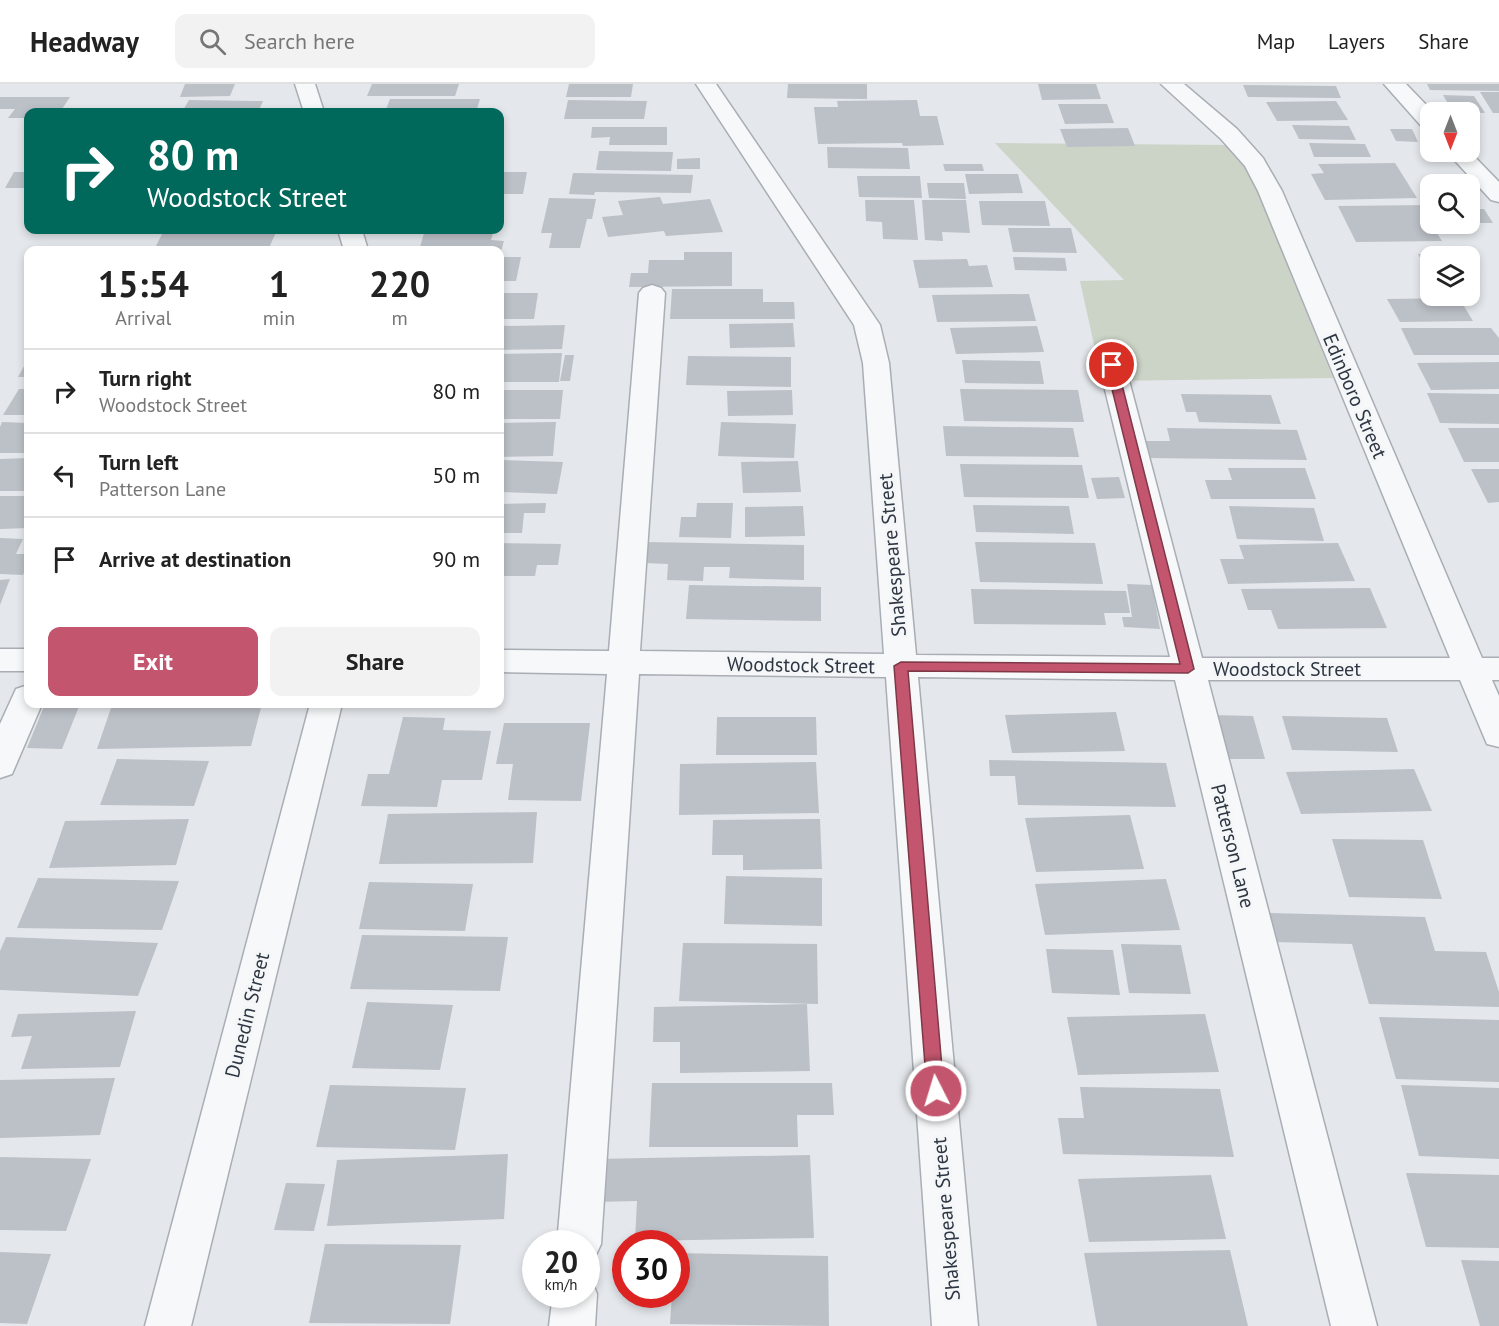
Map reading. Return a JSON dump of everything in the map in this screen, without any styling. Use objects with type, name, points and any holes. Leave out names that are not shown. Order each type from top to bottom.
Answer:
[{"type":"street","points":[[305,84],[313,108]]},
{"type":"street","name":"Shakespeare Street","points":[[706,84],[867,325],[876,363],[955,1326]]},
{"type":"street","name":"Edinboro Street","points":[[1171,84],[1229,134],[1255,163],[1270,191],[1485,669],[1499,735]]},
{"type":"street","points":[[1394,84],[1420,111]]},
{"type":"street","points":[[1468,162],[1499,195]]},
{"type":"street","points":[[580,1230],[652,293]]},
{"type":"street","name":"Patterson Lane","points":[[1112,365],[1354,1326]]},
{"type":"street","points":[[0,660],[24,660]]},
{"type":"street","name":"Woodstock Street","points":[[504,661],[1188,669],[1485,669]]},
{"type":"street","points":[[0,765],[24,707]]},
{"type":"street","name":"Dunedin Street","points":[[168,1326],[325,708]]},
{"type":"street","points":[[572,1326],[574,1308]]},
{"type":"green space","points":[[995,143],[1226,145],[1249,170],[1333,378],[1102,381],[1080,281],[1124,280]]},
{"type":"building","points":[[185,84],[235,84],[230,96],[180,97]]},
{"type":"building","points":[[372,84],[459,84],[455,96],[367,96]]},
{"type":"building","points":[[569,84],[633,84],[631,97],[566,97]]},
{"type":"building","points":[[788,84],[867,84],[867,99],[787,98]]},
{"type":"building","points":[[1038,84],[1096,84],[1101,99],[1042,100]]},
{"type":"building","points":[[1427,84],[1499,84],[1499,91],[1430,90]]},
{"type":"building","points":[[1243,85],[1336,86],[1341,98],[1248,97]]},
{"type":"building","points":[[1480,92],[1499,92],[1499,113],[1493,113]]},
{"type":"building","points":[[1443,95],[1474,96],[1478,102],[1447,102]]},
{"type":"building","points":[[0,97],[70,97],[63,108],[24,108],[24,118],[8,118],[15,109],[0,109]]},
{"type":"building","points":[[390,99],[480,99],[477,108],[387,108]]},
{"type":"building","points":[[189,100],[263,101],[260,108],[184,108]]},
{"type":"building","points":[[568,100],[647,101],[644,119],[564,119]]},
{"type":"building","points":[[917,100],[920,116],[937,116],[944,145],[818,144],[814,107],[838,107],[837,101]]},
{"type":"building","points":[[1336,101],[1348,120],[1277,121],[1266,102]]},
{"type":"building","points":[[1058,104],[1107,104],[1114,123],[1065,124]]},
{"type":"building","points":[[1292,125],[1349,126],[1356,140],[1299,139]]},
{"type":"building","points":[[592,127],[667,127],[667,145],[609,145],[610,137],[591,138]]},
{"type":"building","points":[[1128,128],[1135,146],[1067,147],[1060,129]]},
{"type":"building","points":[[1390,129],[1412,129],[1418,142],[1396,141]]},
{"type":"building","points":[[1309,143],[1365,144],[1371,157],[1314,157]]},
{"type":"building","points":[[827,147],[908,148],[910,169],[828,168]]},
{"type":"building","points":[[599,151],[673,152],[671,171],[596,170]]},
{"type":"building","points":[[700,158],[700,169],[677,169],[677,159]]},
{"type":"building","points":[[1395,163],[1417,198],[1325,200],[1311,174],[1324,173],[1318,164]]},
{"type":"building","points":[[943,164],[982,164],[984,171],[945,171]]},
{"type":"building","points":[[14,172],[24,172],[24,188],[5,188]]},
{"type":"building","points":[[504,172],[527,172],[523,194],[504,194]]},
{"type":"building","points":[[573,173],[693,175],[691,193],[595,192],[594,195],[569,194]]},
{"type":"building","points":[[965,174],[1018,174],[1023,193],[969,194]]},
{"type":"building","points":[[857,176],[920,176],[922,198],[859,197]]},
{"type":"building","points":[[927,183],[964,183],[966,199],[929,198]]},
{"type":"building","points":[[660,197],[663,204],[710,199],[723,232],[666,236],[664,231],[608,237],[602,217],[623,215],[618,201]]},
{"type":"building","points":[[549,198],[596,199],[592,219],[587,219],[580,248],[549,248],[552,233],[541,233]]},
{"type":"building","points":[[865,200],[914,200],[918,240],[883,239],[882,222],[866,221]]},
{"type":"building","points":[[922,200],[966,200],[970,233],[942,232],[943,241],[925,240]]},
{"type":"building","points":[[979,201],[1045,201],[1050,226],[982,225]]},
{"type":"building","points":[[1420,205],[1420,234],[1437,234],[1442,241],[1356,242],[1338,206]]},
{"type":"building","points":[[1480,209],[1484,209],[1493,223],[1480,223]]},
{"type":"building","points":[[1008,228],[1071,228],[1077,253],[1013,252]]},
{"type":"building","points":[[162,234],[275,234],[270,246],[156,246]]},
{"type":"building","points":[[424,234],[493,234],[491,240],[504,241],[502,246],[420,246]]},
{"type":"building","points":[[684,252],[732,252],[732,286],[629,287],[631,273],[648,273],[649,260],[684,260]]},
{"type":"building","points":[[504,257],[521,257],[516,281],[504,281]]},
{"type":"building","points":[[1013,257],[1065,258],[1067,271],[1015,270]]},
{"type":"building","points":[[967,259],[969,266],[987,265],[993,287],[919,288],[913,260]]},
{"type":"building","points":[[672,289],[763,289],[763,302],[794,302],[795,319],[670,319]]},
{"type":"building","points":[[504,293],[538,293],[534,319],[504,319]]},
{"type":"building","points":[[1029,294],[1036,321],[937,322],[932,295]]},
{"type":"building","points":[[1387,299],[1420,299],[1420,306],[1464,306],[1473,321],[1400,322]]},
{"type":"building","points":[[793,323],[795,347],[730,348],[729,324]]},
{"type":"building","points":[[565,325],[562,349],[504,350],[504,326]]},
{"type":"building","points":[[1037,326],[1044,352],[956,354],[950,328]]},
{"type":"building","points":[[1401,328],[1491,328],[1499,338],[1499,355],[1414,355]]},
{"type":"building","points":[[562,353],[559,382],[504,382],[504,354]]},
{"type":"building","points":[[565,355],[574,355],[570,381],[560,381]]},
{"type":"building","points":[[688,356],[791,357],[791,387],[686,385]]},
{"type":"building","points":[[962,360],[1040,361],[1044,384],[965,383]]},
{"type":"building","points":[[1499,362],[1499,389],[1431,390],[1417,363]]},
{"type":"building","points":[[24,366],[24,377],[18,377]]},
{"type":"building","points":[[19,389],[24,389],[24,415],[3,415]]},
{"type":"building","points":[[960,389],[1078,390],[1084,422],[964,421]]},
{"type":"building","points":[[504,390],[563,390],[560,419],[504,419]]},
{"type":"building","points":[[792,390],[793,415],[728,416],[727,391]]},
{"type":"building","points":[[1427,393],[1499,394],[1499,424],[1440,423]]},
{"type":"building","points":[[1181,394],[1271,395],[1281,424],[1199,422],[1196,412],[1186,412]]},
{"type":"building","points":[[2,422],[24,423],[24,453],[0,453]]},
{"type":"building","points":[[556,422],[553,456],[504,457],[504,423]]},
{"type":"building","points":[[721,422],[796,424],[794,458],[718,456]]},
{"type":"building","points":[[943,426],[1073,428],[1079,457],[946,456]]},
{"type":"building","points":[[1167,428],[1297,430],[1307,460],[1149,458],[1145,441],[1170,441]]},
{"type":"building","points":[[1448,428],[1499,428],[1499,462],[1464,462]]},
{"type":"building","points":[[24,458],[24,491],[0,491],[0,459]]},
{"type":"building","points":[[504,460],[563,462],[557,494],[504,492]]},
{"type":"building","points":[[798,461],[801,492],[743,493],[741,462]]},
{"type":"building","points":[[960,464],[1082,465],[1089,498],[964,497]]},
{"type":"building","points":[[1228,468],[1305,468],[1316,499],[1211,499],[1205,480],[1232,480]]},
{"type":"building","points":[[1471,469],[1499,469],[1499,502],[1488,503]]},
{"type":"building","points":[[1119,477],[1125,498],[1097,499],[1091,478]]},
{"type":"building","points":[[0,496],[24,496],[24,528],[0,529]]},
{"type":"building","points":[[546,503],[545,513],[524,513],[522,533],[504,533],[504,504]]},
{"type":"building","points":[[697,503],[733,503],[731,538],[679,537],[681,517],[696,517]]},
{"type":"building","points":[[973,505],[1069,506],[1074,534],[976,532]]},
{"type":"building","points":[[803,506],[805,536],[745,537],[745,507]]},
{"type":"building","points":[[1229,506],[1314,508],[1324,541],[1237,539]]},
{"type":"building","points":[[0,538],[23,539],[16,554],[24,554],[23,575],[0,574]]},
{"type":"building","points":[[647,542],[804,545],[804,580],[729,578],[730,567],[704,567],[703,581],[667,580],[668,564],[645,563]]},
{"type":"building","points":[[975,542],[1095,543],[1103,584],[980,582]]},
{"type":"building","points":[[504,543],[561,544],[558,565],[537,565],[535,576],[504,576]]},
{"type":"building","points":[[1338,543],[1355,581],[1228,584],[1220,559],[1244,559],[1239,545]]},
{"type":"building","points":[[10,579],[0,605],[0,580]]},
{"type":"building","points":[[1127,584],[1152,585],[1160,629],[1124,627],[1122,617],[1132,617]]},
{"type":"building","points":[[689,585],[821,587],[821,621],[686,619]]},
{"type":"building","points":[[1370,588],[1387,628],[1278,629],[1271,610],[1248,610],[1241,589]]},
{"type":"building","points":[[971,589],[1126,591],[1130,613],[1104,613],[1106,625],[974,624]]},
{"type":"building","points":[[43,708],[78,708],[62,749],[27,748]]},
{"type":"building","points":[[111,708],[261,708],[251,746],[97,749]]},
{"type":"building","points":[[1116,712],[1125,751],[1012,753],[1005,715]]},
{"type":"building","points":[[1212,715],[1253,716],[1265,759],[1223,759]]},
{"type":"building","points":[[1282,716],[1387,718],[1398,752],[1292,750]]},
{"type":"building","points":[[403,717],[445,718],[443,730],[491,731],[482,780],[442,780],[437,807],[361,806],[368,774],[389,774]]},
{"type":"building","points":[[717,717],[816,717],[817,755],[716,755]]},
{"type":"building","points":[[504,723],[590,723],[581,801],[508,800],[513,764],[496,764]]},
{"type":"building","points":[[117,759],[209,761],[194,806],[100,805]]},
{"type":"building","points":[[989,760],[1166,763],[1176,807],[1018,805],[1015,776],[990,776]]},
{"type":"building","points":[[816,762],[819,813],[679,815],[680,764]]},
{"type":"building","points":[[1414,769],[1432,811],[1301,814],[1286,772]]},
{"type":"building","points":[[537,812],[533,863],[379,864],[388,814]]},
{"type":"building","points":[[1130,815],[1144,869],[1036,872],[1025,818]]},
{"type":"building","points":[[189,819],[176,865],[49,868],[65,821]]},
{"type":"building","points":[[820,819],[822,869],[743,870],[743,855],[712,855],[713,820]]},
{"type":"building","points":[[1332,839],[1423,840],[1442,899],[1349,897]]},
{"type":"building","points":[[726,876],[822,878],[822,926],[724,924]]},
{"type":"building","points":[[38,878],[179,881],[162,930],[17,928]]},
{"type":"building","points":[[1166,879],[1180,930],[1045,935],[1035,884]]},
{"type":"building","points":[[369,882],[473,884],[465,931],[359,929]]},
{"type":"building","points":[[1266,913],[1425,917],[1435,951],[1486,952],[1499,992],[1499,1007],[1369,1004],[1352,944],[1274,942]]},
{"type":"building","points":[[362,935],[508,937],[500,991],[350,989]]},
{"type":"building","points":[[6,937],[158,943],[138,996],[0,990],[0,951]]},
{"type":"building","points":[[683,943],[817,944],[818,1004],[679,1001]]},
{"type":"building","points":[[1121,944],[1181,945],[1191,994],[1129,993]]},
{"type":"building","points":[[1046,949],[1113,950],[1120,995],[1052,993]]},
{"type":"building","points":[[367,1002],[453,1005],[440,1070],[352,1068]]},
{"type":"building","points":[[807,1004],[810,1071],[680,1073],[680,1042],[653,1042],[654,1007]]},
{"type":"building","points":[[136,1011],[120,1067],[21,1069],[32,1036],[11,1037],[18,1014]]},
{"type":"building","points":[[1205,1014],[1219,1072],[1078,1075],[1067,1017]]},
{"type":"building","points":[[1379,1017],[1499,1020],[1499,1082],[1396,1079]]},
{"type":"building","points":[[115,1078],[100,1135],[0,1138],[0,1080]]},
{"type":"building","points":[[652,1083],[832,1083],[834,1115],[797,1115],[798,1147],[649,1147]]},
{"type":"building","points":[[330,1085],[466,1088],[455,1150],[316,1147]]},
{"type":"building","points":[[1401,1085],[1499,1088],[1499,1159],[1419,1156]]},
{"type":"building","points":[[1080,1087],[1220,1089],[1234,1157],[1063,1154],[1058,1118],[1084,1118]]},
{"type":"building","points":[[508,1154],[504,1219],[327,1226],[337,1160]]},
{"type":"building","points":[[810,1155],[814,1238],[690,1240],[690,1230],[636,1230],[637,1201],[594,1202],[596,1159]]},
{"type":"building","points":[[0,1157],[91,1159],[66,1231],[0,1230]]},
{"type":"building","points":[[1406,1173],[1499,1175],[1499,1248],[1426,1247]]},
{"type":"building","points":[[1211,1175],[1226,1239],[1089,1242],[1078,1179]]},
{"type":"building","points":[[286,1183],[325,1184],[314,1231],[274,1230]]},
{"type":"building","points":[[325,1244],[461,1245],[450,1324],[309,1323]]},
{"type":"building","points":[[1230,1250],[1248,1326],[1097,1326],[1084,1253]]},
{"type":"building","points":[[0,1252],[51,1254],[27,1324],[0,1323]]},
{"type":"building","points":[[690,1253],[828,1256],[829,1326],[670,1324],[671,1308],[690,1308]]},
{"type":"building","points":[[1461,1260],[1499,1261],[1499,1326],[1480,1326]]},
{"type":"route","points":[[936,1091],[901,666],[1188,669],[1112,365]]}]
